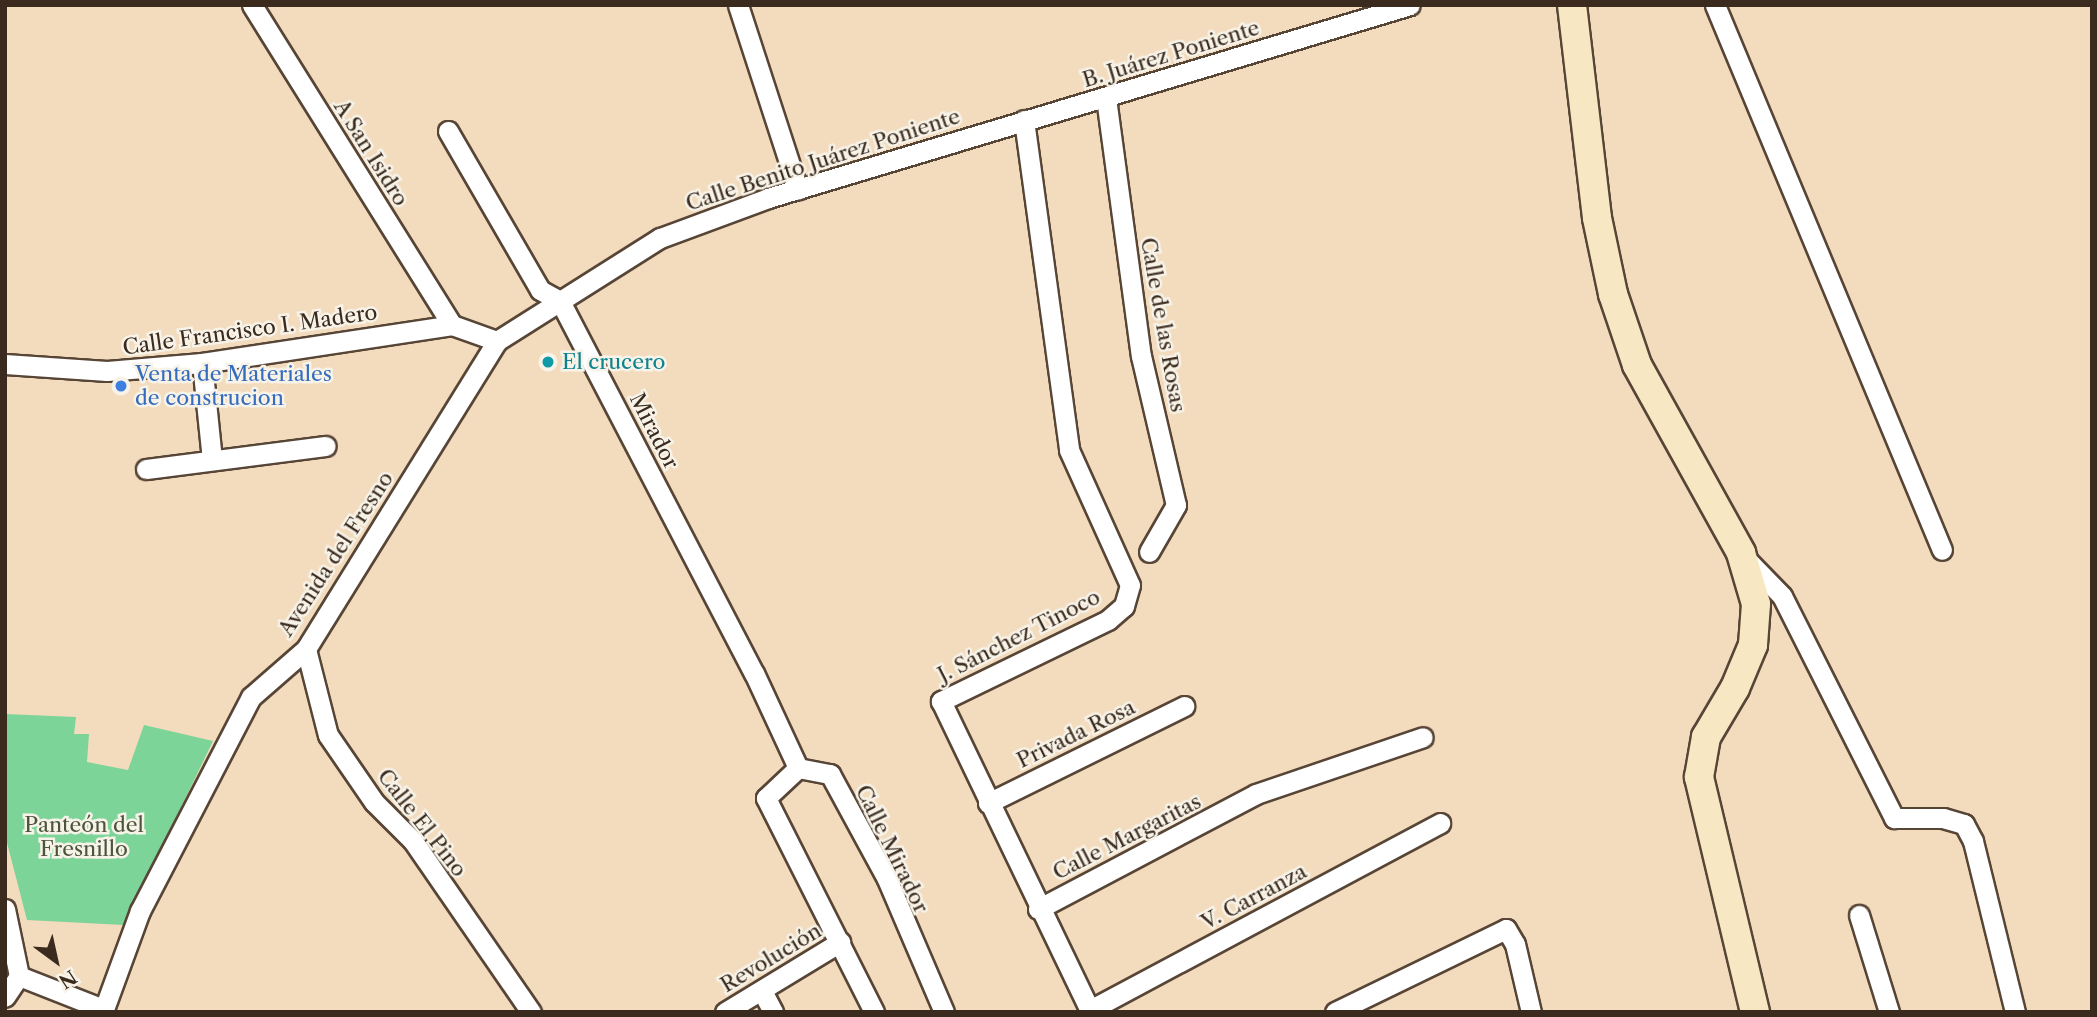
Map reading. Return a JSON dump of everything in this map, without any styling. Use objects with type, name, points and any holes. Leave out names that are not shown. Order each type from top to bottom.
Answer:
[{"type":"main road","points":[[1572,5],[1597,218],[1613,294],[1637,365],[1741,553],[1756,604],[1753,645],[1735,688],[1706,737],[1699,777],[1755,1012]]},
{"type":"street","name":"A San Isidro","points":[[252,5],[453,325]]},
{"type":"street","points":[[738,5],[798,190]]},
{"type":"street","points":[[1715,5],[1942,550]]},
{"type":"street","name":"B. Juárez Poniente","points":[[1024,120],[1106,98],[1398,7]]},
{"type":"street","name":"Calle de las Rosas","points":[[1106,98],[1141,356],[1176,505],[1149,552]]},
{"type":"street","name":"Calle Benito Juárez Poniente","points":[[497,341],[660,238],[798,190],[1024,120]]},
{"type":"street","name":"J. Sánchez Tinoco","points":[[1024,120],[1069,450],[1130,584],[1124,606],[1108,620],[941,701],[1038,909],[1090,1011]]},
{"type":"street","name":"Mirador","points":[[448,131],[540,290],[560,301],[754,673],[798,768]]},
{"type":"street","name":"Calle Francisco I. Madero","points":[[5,364],[107,372],[202,363],[453,325],[497,341]]},
{"type":"street","name":"Avenida del Fresno","points":[[103,1011],[140,911],[251,697],[306,649],[497,341]]},
{"type":"street","points":[[202,363],[212,460]]},
{"type":"street","points":[[146,469],[326,446]]},
{"type":"street","points":[[1741,553],[1782,596],[1894,818],[1943,818],[1964,824],[1973,841],[2015,1012]]},
{"type":"street","name":"Calle El Pino","points":[[306,649],[328,735],[374,802],[413,841],[530,1012]]},
{"type":"street","name":"Privada Rosa","points":[[988,803],[1184,706]]},
{"type":"street","name":"Calle Margaritas","points":[[1038,909],[1256,794],[1423,737]]},
{"type":"street","points":[[798,768],[766,798],[874,1012]]},
{"type":"street","name":"Calle Mirador","points":[[798,768],[830,774],[887,879],[944,1012]]},
{"type":"street","name":"V. Carranza","points":[[1090,1011],[1440,823]]},
{"type":"street","points":[[5,909],[19,976],[5,997]]},
{"type":"street","points":[[1859,915],[1889,1012]]},
{"type":"street","points":[[1335,1012],[1361,1006],[1501,930],[1509,931],[1515,944],[1531,1012]]},
{"type":"street","name":"Revolución","points":[[725,1012],[840,942]]},
{"type":"street","points":[[19,976],[103,1011]]},
{"type":"street","points":[[762,990],[773,1012]]},
{"type":"green space","name":"Panteón del Fresnillo","points":[[5,714],[76,717],[74,734],[89,734],[87,762],[128,770],[144,725],[213,741],[124,925],[27,920],[5,835]]},
{"type":"place","name":"El crucero","points":[[548,362]]},
{"type":"place","name":"Venta de Materiales de construcion","points":[[121,386]]}]
